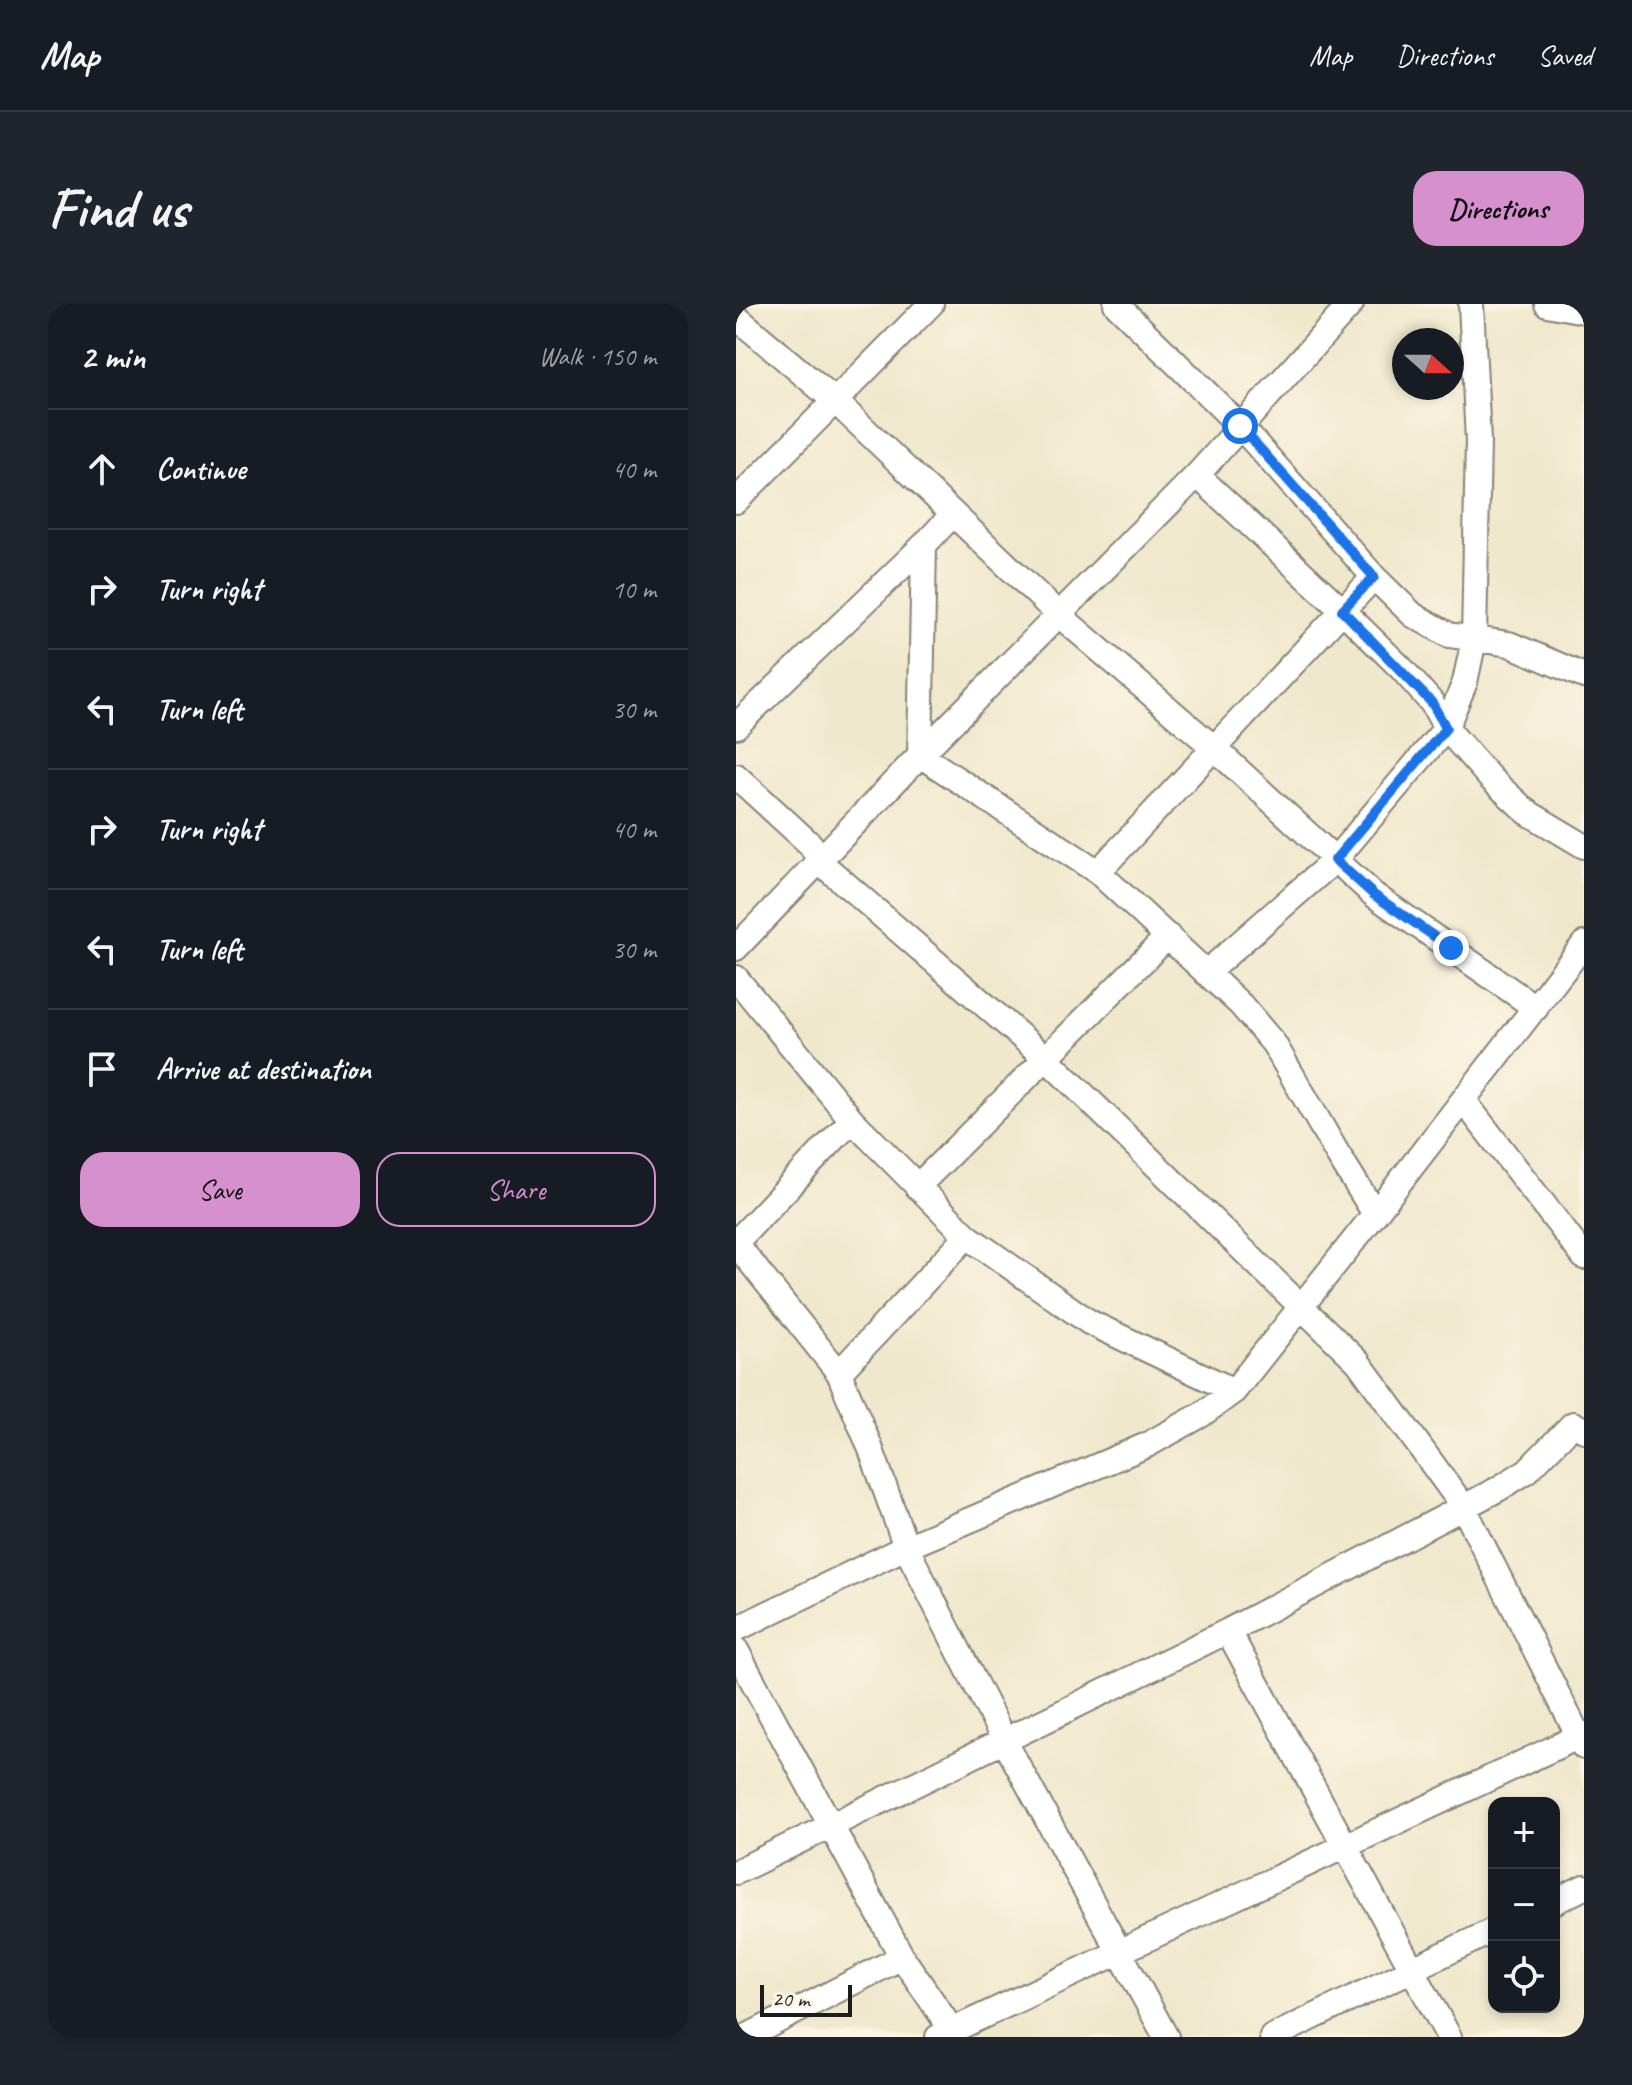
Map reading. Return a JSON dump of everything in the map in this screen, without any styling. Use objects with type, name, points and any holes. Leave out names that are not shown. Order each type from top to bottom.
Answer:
[{"type":"street","points":[[1116,304],[1240,426],[1374,577],[1413,615],[1449,635],[1509,644],[1584,676]]},
{"type":"street","points":[[736,948],[920,755],[1197,475],[1351,304]]},
{"type":"street","points":[[1206,973],[1335,860],[1446,728],[1465,682],[1474,640],[1478,441],[1471,304]]},
{"type":"street","points":[[1547,304],[1584,311]]},
{"type":"street","points":[[736,501],[929,305]]},
{"type":"street","points":[[736,317],[835,401],[1058,614],[1214,748],[1374,895],[1536,1008]]},
{"type":"street","points":[[1197,475],[1342,610],[1432,703],[1446,728],[1491,779],[1527,812],[1584,846]]},
{"type":"street","points":[[736,726],[953,514]]},
{"type":"street","points":[[920,755],[924,545]]},
{"type":"street","points":[[1098,872],[1374,577]]},
{"type":"street","points":[[920,755],[1098,872],[1241,1005],[1274,1044],[1375,1214]]},
{"type":"street","points":[[736,776],[811,845],[820,862],[1047,1059],[1358,1362],[1463,1506],[1582,1739],[1343,1846],[944,2033],[736,1650]]},
{"type":"street","points":[[917,1187],[1168,936]]},
{"type":"street","points":[[736,1629],[906,1547],[1147,1445],[1201,1415],[1234,1391],[1584,944]]},
{"type":"street","points":[[736,978],[852,1120],[967,1236],[1089,1322],[1234,1391]]},
{"type":"street","points":[[1464,1101],[1584,1257]]},
{"type":"street","points":[[852,1120],[736,1243],[839,1373],[906,1547],[1005,1742],[1166,2037]]},
{"type":"street","points":[[839,1373],[967,1236]]},
{"type":"street","points":[[736,1872],[1228,1631],[1463,1506],[1527,1471],[1580,1420]]},
{"type":"street","points":[[1228,1631],[1449,2037]]},
{"type":"street","points":[[1560,1899],[1584,1887]]},
{"type":"street","points":[[1272,2037],[1488,1933]]},
{"type":"street","points":[[746,2037],[902,1957]]},
{"type":"route","points":[[1240,426],[1374,577],[1342,610],[1432,703],[1446,728],[1335,860],[1374,895],[1451,948]]}]
